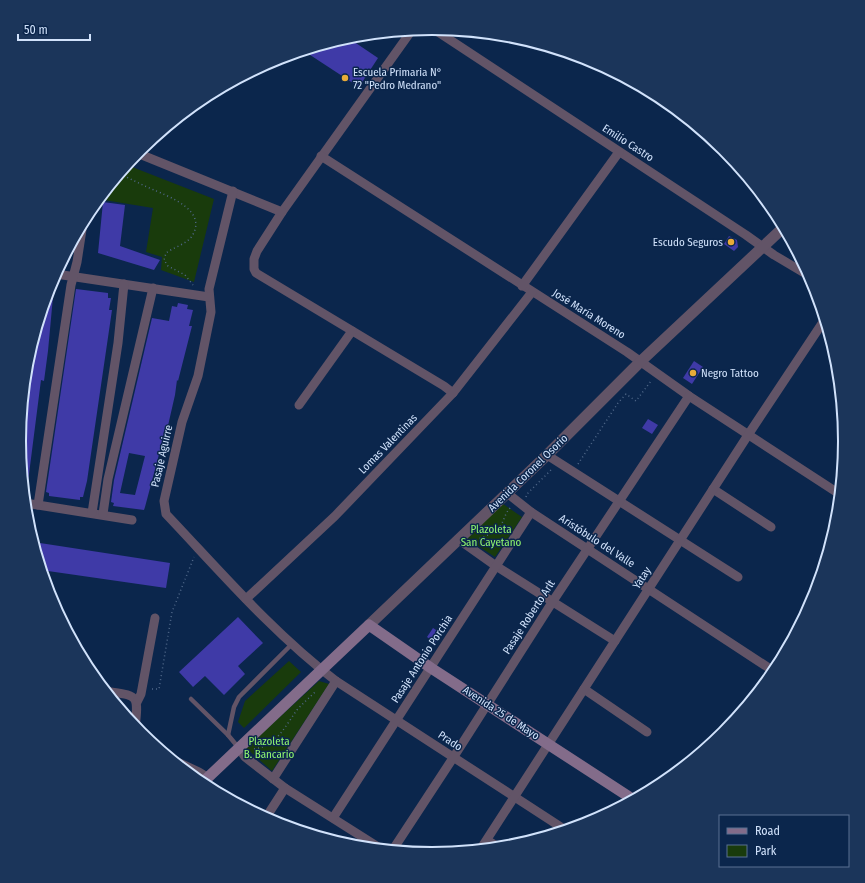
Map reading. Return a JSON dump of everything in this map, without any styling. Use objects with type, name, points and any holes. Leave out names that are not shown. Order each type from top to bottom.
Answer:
[{"type":"main road","name":"Avenida 25 de Mayo","points":[[369,624],[431,668],[630,797]]},
{"type":"main road","name":"Avenida Coronel Osorio","points":[[206,778],[369,624]]},
{"type":"street","name":"Emilio Castro","points":[[443,35],[801,271]]},
{"type":"street","points":[[408,36],[282,212],[257,251],[254,259],[254,268],[256,274],[444,386],[453,393]]},
{"type":"street","points":[[522,286],[619,152]]},
{"type":"street","points":[[144,156],[282,212]]},
{"type":"street","name":"José María Moreno","points":[[321,156],[640,362],[689,396],[836,492]]},
{"type":"street","name":"Pasaje Aguirre","points":[[233,191],[209,289],[208,297],[211,312],[198,376],[182,422],[164,502],[166,514],[246,599],[319,671]]},
{"type":"street","name":"Avenida Coronel Osorio","points":[[369,624],[462,542],[507,493],[640,362],[780,230]]},
{"type":"street","points":[[38,505],[71,285],[74,277],[81,237]]},
{"type":"street","points":[[62,275],[208,297]]},
{"type":"street","points":[[92,513],[117,351],[124,284]]},
{"type":"street","points":[[103,514],[108,479],[153,288]]},
{"type":"street","name":"Lomas Valentinas","points":[[246,599],[354,497],[453,393],[532,292]]},
{"type":"street","name":"Yatay","points":[[483,845],[748,435],[821,325]]},
{"type":"street","points":[[299,405],[352,331]]},
{"type":"street","name":"Pasaje Roberto Arlt","points":[[395,846],[618,501],[689,396]]},
{"type":"street","points":[[547,455],[738,577]]},
{"type":"street","points":[[713,489],[771,527]]},
{"type":"street","name":"Aristóbulo del Valle","points":[[507,493],[531,512],[769,668]]},
{"type":"street","points":[[31,504],[103,514],[132,520]]},
{"type":"street","name":"Pasaje Antonio Porchia","points":[[333,818],[531,512]]},
{"type":"street","points":[[462,542],[496,566],[615,641]]},
{"type":"street","points":[[136,720],[137,702],[141,694],[155,618]]},
{"type":"street","name":"Prado","points":[[319,671],[560,827]]},
{"type":"street","points":[[273,779],[336,681]]},
{"type":"street","points":[[584,689],[647,732]]},
{"type":"street","points":[[113,692],[130,695],[137,702]]},
{"type":"street","points":[[238,748],[245,757],[285,788],[374,844]]},
{"type":"street","points":[[269,813],[285,788]]},
{"type":"street","points":[[487,840],[493,844]]},
{"type":"lane","points":[[228,736],[234,707],[239,697],[292,644]]},
{"type":"lane","points":[[191,699],[238,748]]},
{"type":"path","points":[[124,176],[178,202],[190,211],[196,224],[193,235],[187,241],[166,253],[164,260],[168,266],[181,272],[190,279],[195,294]]},
{"type":"path","points":[[573,471],[618,403],[626,394],[636,401],[656,374]]},
{"type":"path","points":[[462,542],[496,530],[501,526],[507,511],[520,504],[527,494],[559,462]]},
{"type":"path","points":[[142,688],[159,689],[172,612],[198,548]]},
{"type":"path","points":[[238,748],[256,749],[267,745],[277,738],[298,709],[317,689],[319,671]]},
{"type":"green space","points":[[133,167],[214,199],[194,282],[161,270],[162,257],[146,252],[153,208],[106,200]]},
{"type":"green space","name":"Plazoleta San Cayetano","points":[[503,504],[522,517],[495,557],[466,538]]},
{"type":"green space","points":[[289,661],[301,672],[244,728],[238,722],[245,701]]},
{"type":"green space","name":"Plazoleta B. Bancario","points":[[319,681],[329,684],[272,771],[246,748]]},
{"type":"building","points":[[355,43],[378,58],[359,87],[310,55]]},
{"type":"building","points":[[104,202],[125,205],[120,246],[160,260],[154,270],[98,253],[103,205]]},
{"type":"building","name":"Escudo Seguros","points":[[729,236],[737,240],[738,247],[734,251],[724,244]]},
{"type":"building","points":[[76,289],[108,293],[108,298],[111,298],[109,310],[112,310],[87,481],[83,497],[80,497],[80,500],[49,496],[49,493],[46,492]]},
{"type":"building","points":[[53,297],[44,381],[41,380],[28,480],[26,442],[29,388],[40,336]]},
{"type":"building","points":[[178,303],[188,305],[187,309],[193,310],[189,326],[192,326],[178,381],[177,380],[164,443],[162,443],[145,507],[144,510],[113,506],[114,503],[111,502],[114,480],[152,318],[169,321],[172,306],[177,307]],"holes":[[[129,453],[145,456],[135,495],[120,493]]]},
{"type":"building","name":"Negro Tattoo","points":[[694,361],[703,367],[692,384],[683,378]]},
{"type":"building","points":[[648,419],[658,425],[652,434],[642,428]]},
{"type":"building","points":[[40,543],[170,563],[166,588],[48,571]]},
{"type":"building","points":[[238,617],[263,643],[238,666],[245,674],[224,695],[205,676],[193,687],[179,672]]},
{"type":"building","points":[[433,628],[442,634],[435,643],[427,637]]},
{"type":"place","name":"Escuela Primaria N° 72 \"Pedro Medrano\"","points":[[345,78]]},
{"type":"place","name":"Escudo Seguros","points":[[731,242]]},
{"type":"place","name":"Negro Tattoo","points":[[693,373]]}]
